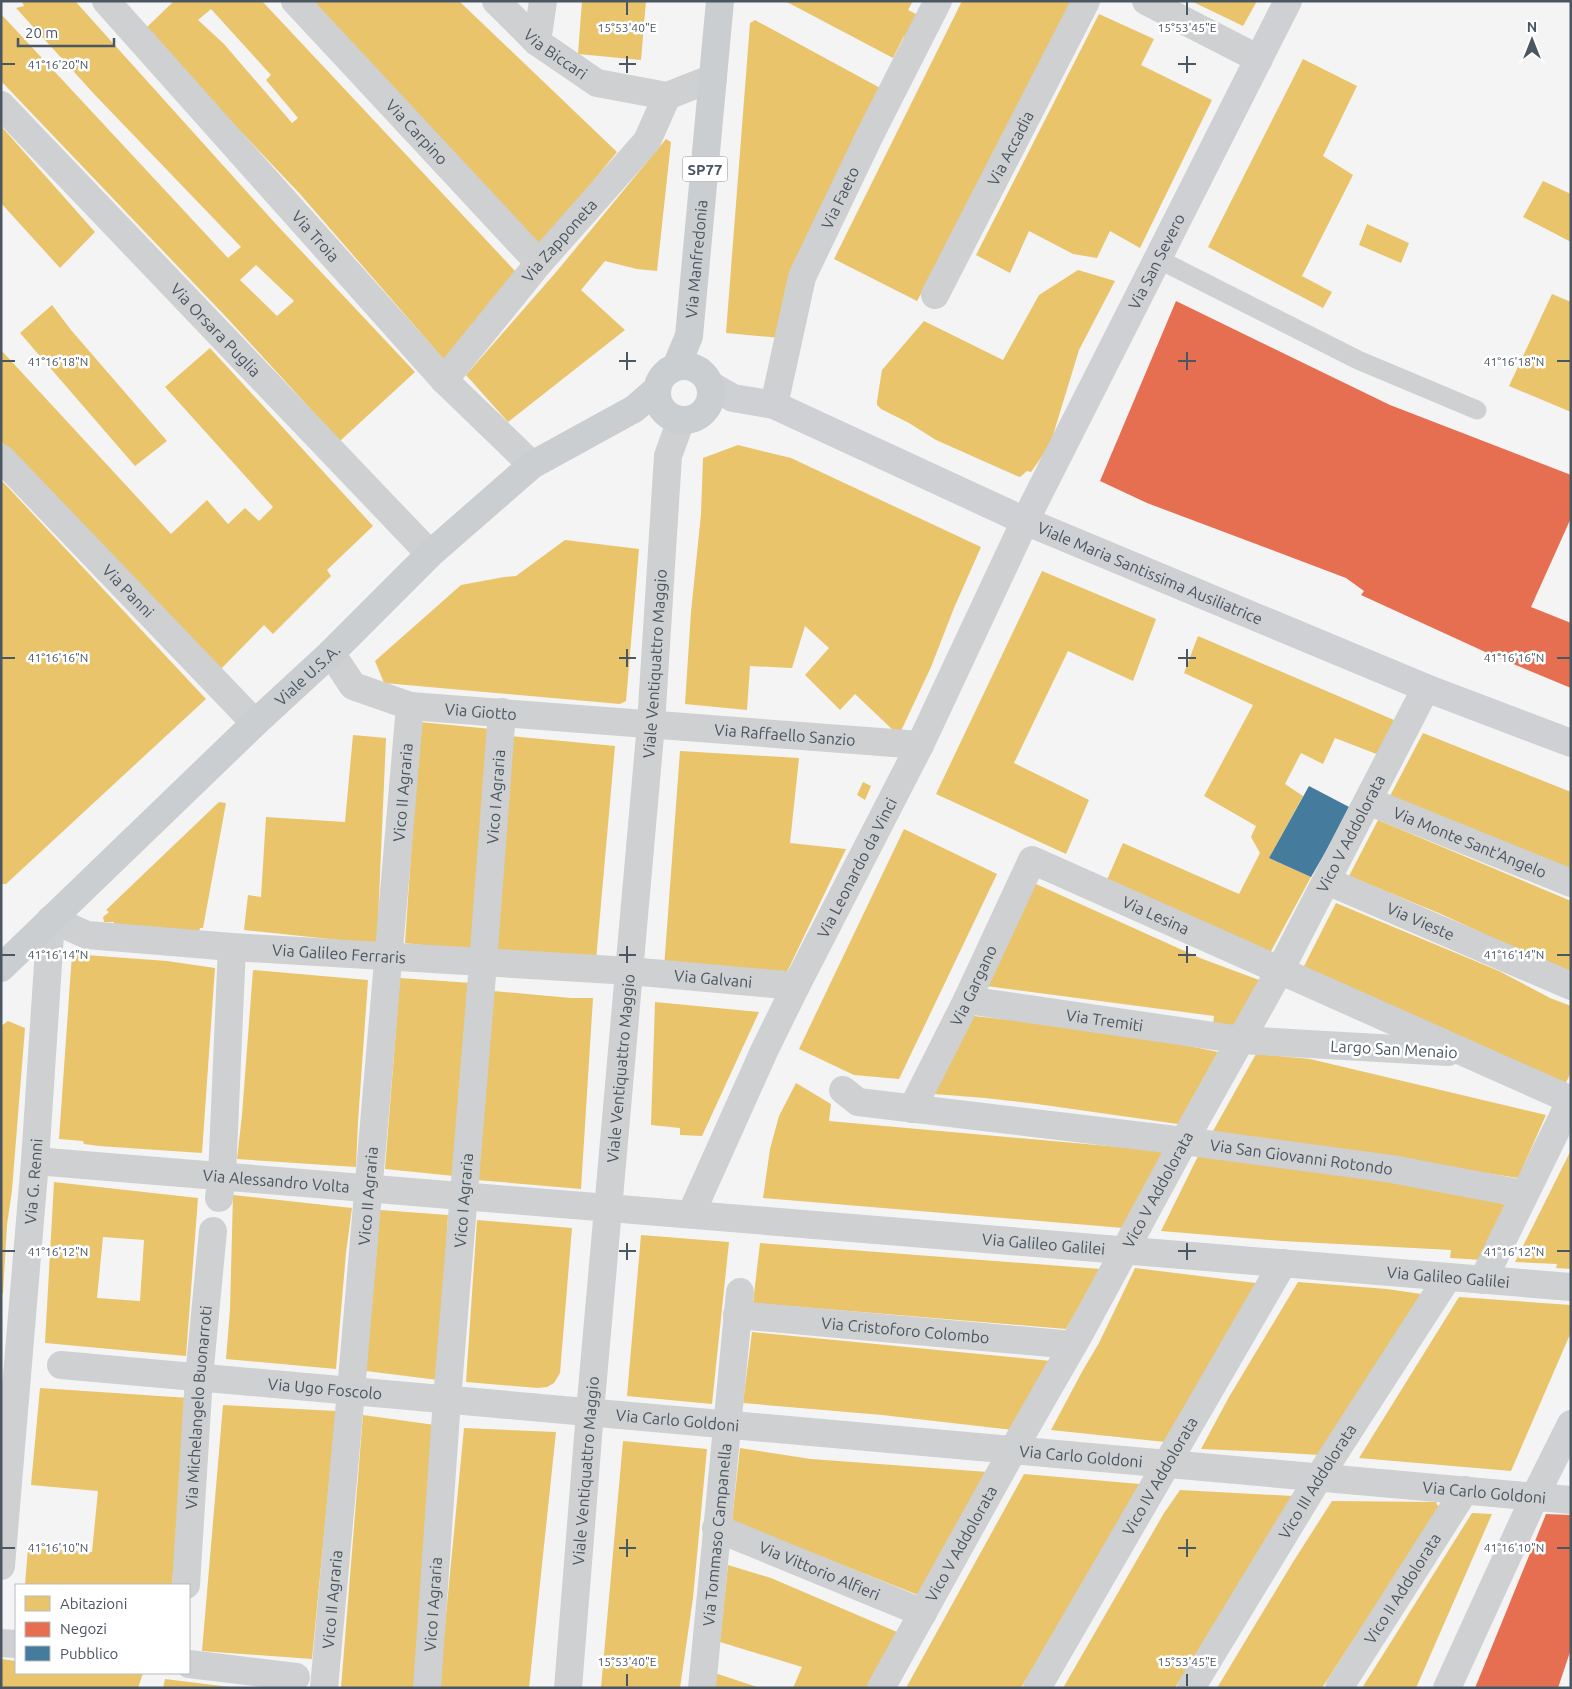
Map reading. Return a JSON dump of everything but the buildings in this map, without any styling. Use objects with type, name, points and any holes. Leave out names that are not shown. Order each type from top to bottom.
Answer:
[{"type":"main road","name":"Via Manfredonia","points":[[705,385],[689,336],[720,1]]},
{"type":"main road","name":"Via San Severo","points":[[1025,521],[1288,1]]},
{"type":"main road","points":[[666,372],[705,385],[701,414],[692,419],[667,407],[660,380],[666,372]]},
{"type":"main road","name":"Viale Maria Santissima Ausiliatrice","points":[[705,385],[774,405],[1025,521],[1426,688],[1571,743]]},
{"type":"main road","name":"Viale U.S.A.","points":[[1,968],[255,723],[331,653],[430,554],[532,465],[634,409],[667,407]]},
{"type":"street","name":"Via Troia","points":[[106,1],[444,380],[532,465]]},
{"type":"street","name":"Via Carpino","points":[[295,1],[539,263]]},
{"type":"street","name":"Via Biccari","points":[[496,1],[537,42],[597,83],[667,96]]},
{"type":"street","points":[[537,42],[543,1]]},
{"type":"street","name":"Via Faeto","points":[[774,405],[802,277],[871,133],[938,1]]},
{"type":"street","name":"Via Accadia","points":[[935,295],[1086,1]]},
{"type":"street","points":[[1146,1],[1259,59]]},
{"type":"street","points":[[667,96],[713,78]]},
{"type":"street","name":"Via Zapponeta","points":[[444,380],[539,263],[647,141],[667,96]]},
{"type":"street","name":"Via Orsara Puglia","points":[[1,105],[430,554]]},
{"type":"street","name":"Viale Ventiquattro Maggio","points":[[568,1688],[590,1412],[651,724],[668,456],[667,407]]},
{"type":"street","name":"Via Panni","points":[[1,458],[255,723]]},
{"type":"street","name":"Via Leonardo da Vinci","points":[[691,1214],[796,986],[920,745],[1025,521]]},
{"type":"street","name":"Via Giotto","points":[[331,653],[353,686],[410,706],[651,724]]},
{"type":"street","name":"Vico V Addolorata","points":[[881,1688],[1280,970],[1426,688]]},
{"type":"street","name":"Vico II Agraria","points":[[324,1688],[410,706]]},
{"type":"street","name":"Vico I Agraria","points":[[427,1688],[447,1399],[502,712]]},
{"type":"street","name":"Via Raffaello Sanzio","points":[[651,724],[920,745]]},
{"type":"street","name":"Via Monte Sant'Angelo","points":[[1368,801],[1571,883]]},
{"type":"street","name":"Via Lesina","points":[[1032,860],[1280,970]]},
{"type":"street","name":"Via Gargano","points":[[912,1109],[967,1000],[1032,860]]},
{"type":"street","name":"Via Vieste","points":[[1327,881],[1571,986]]},
{"type":"street","name":"Via Galileo Ferraris","points":[[51,919],[87,935],[232,947],[630,971]]},
{"type":"street","name":"Via G. Renni","points":[[2,1565],[51,919]]},
{"type":"street","points":[[221,1187],[232,947]]},
{"type":"street","name":"Largo San Menaio","points":[[1280,970],[1465,1053]]},
{"type":"street","name":"Via Galvani","points":[[630,971],[796,986]]},
{"type":"street","name":"Via Tremiti","points":[[967,1000],[1240,1040]]},
{"type":"street","name":"Largo San Menaio","points":[[1240,1040],[1465,1053]]},
{"type":"street","points":[[1465,1053],[1571,1100],[1483,1280]]},
{"type":"street","name":"Via San Giovanni Rotondo","points":[[843,1090],[858,1102],[1184,1141],[1392,1169],[1524,1194]]},
{"type":"street","name":"Via Alessandro Volta","points":[[34,1160],[221,1187],[368,1187],[608,1209]]},
{"type":"street","name":"Via Galileo Galilei","points":[[608,1209],[691,1214],[1571,1287]]},
{"type":"street","name":"Via Michelangelo Buonarroti","points":[[186,1584],[199,1377],[213,1230]]},
{"type":"street","name":"Vico IV Addolorata","points":[[1037,1688],[1283,1263]]},
{"type":"street","name":"Vico III Addolorata","points":[[1191,1688],[1319,1477],[1448,1277]]},
{"type":"street","name":"Via Cristoforo Colombo","points":[[738,1304],[1072,1345]]},
{"type":"street","name":"Via Tommaso Campanella","points":[[702,1688],[738,1304]]},
{"type":"street","name":"Via Ugo Foscolo","points":[[61,1365],[590,1412]]},
{"type":"street","name":"Via Carlo Goldoni","points":[[590,1412],[1571,1500]]},
{"type":"street","points":[[1447,1688],[1535,1496],[1571,1424]]},
{"type":"street","name":"Vico II Addolorata","points":[[1339,1688],[1465,1490]]},
{"type":"street","name":"Via Vittorio Alfieri","points":[[716,1528],[923,1614]]},
{"type":"street","points":[[1,1643],[15,1644]]},
{"type":"street","points":[[190,1664],[296,1677]]},
{"type":"lane","points":[[1158,259],[1358,360],[1477,410]]}]
